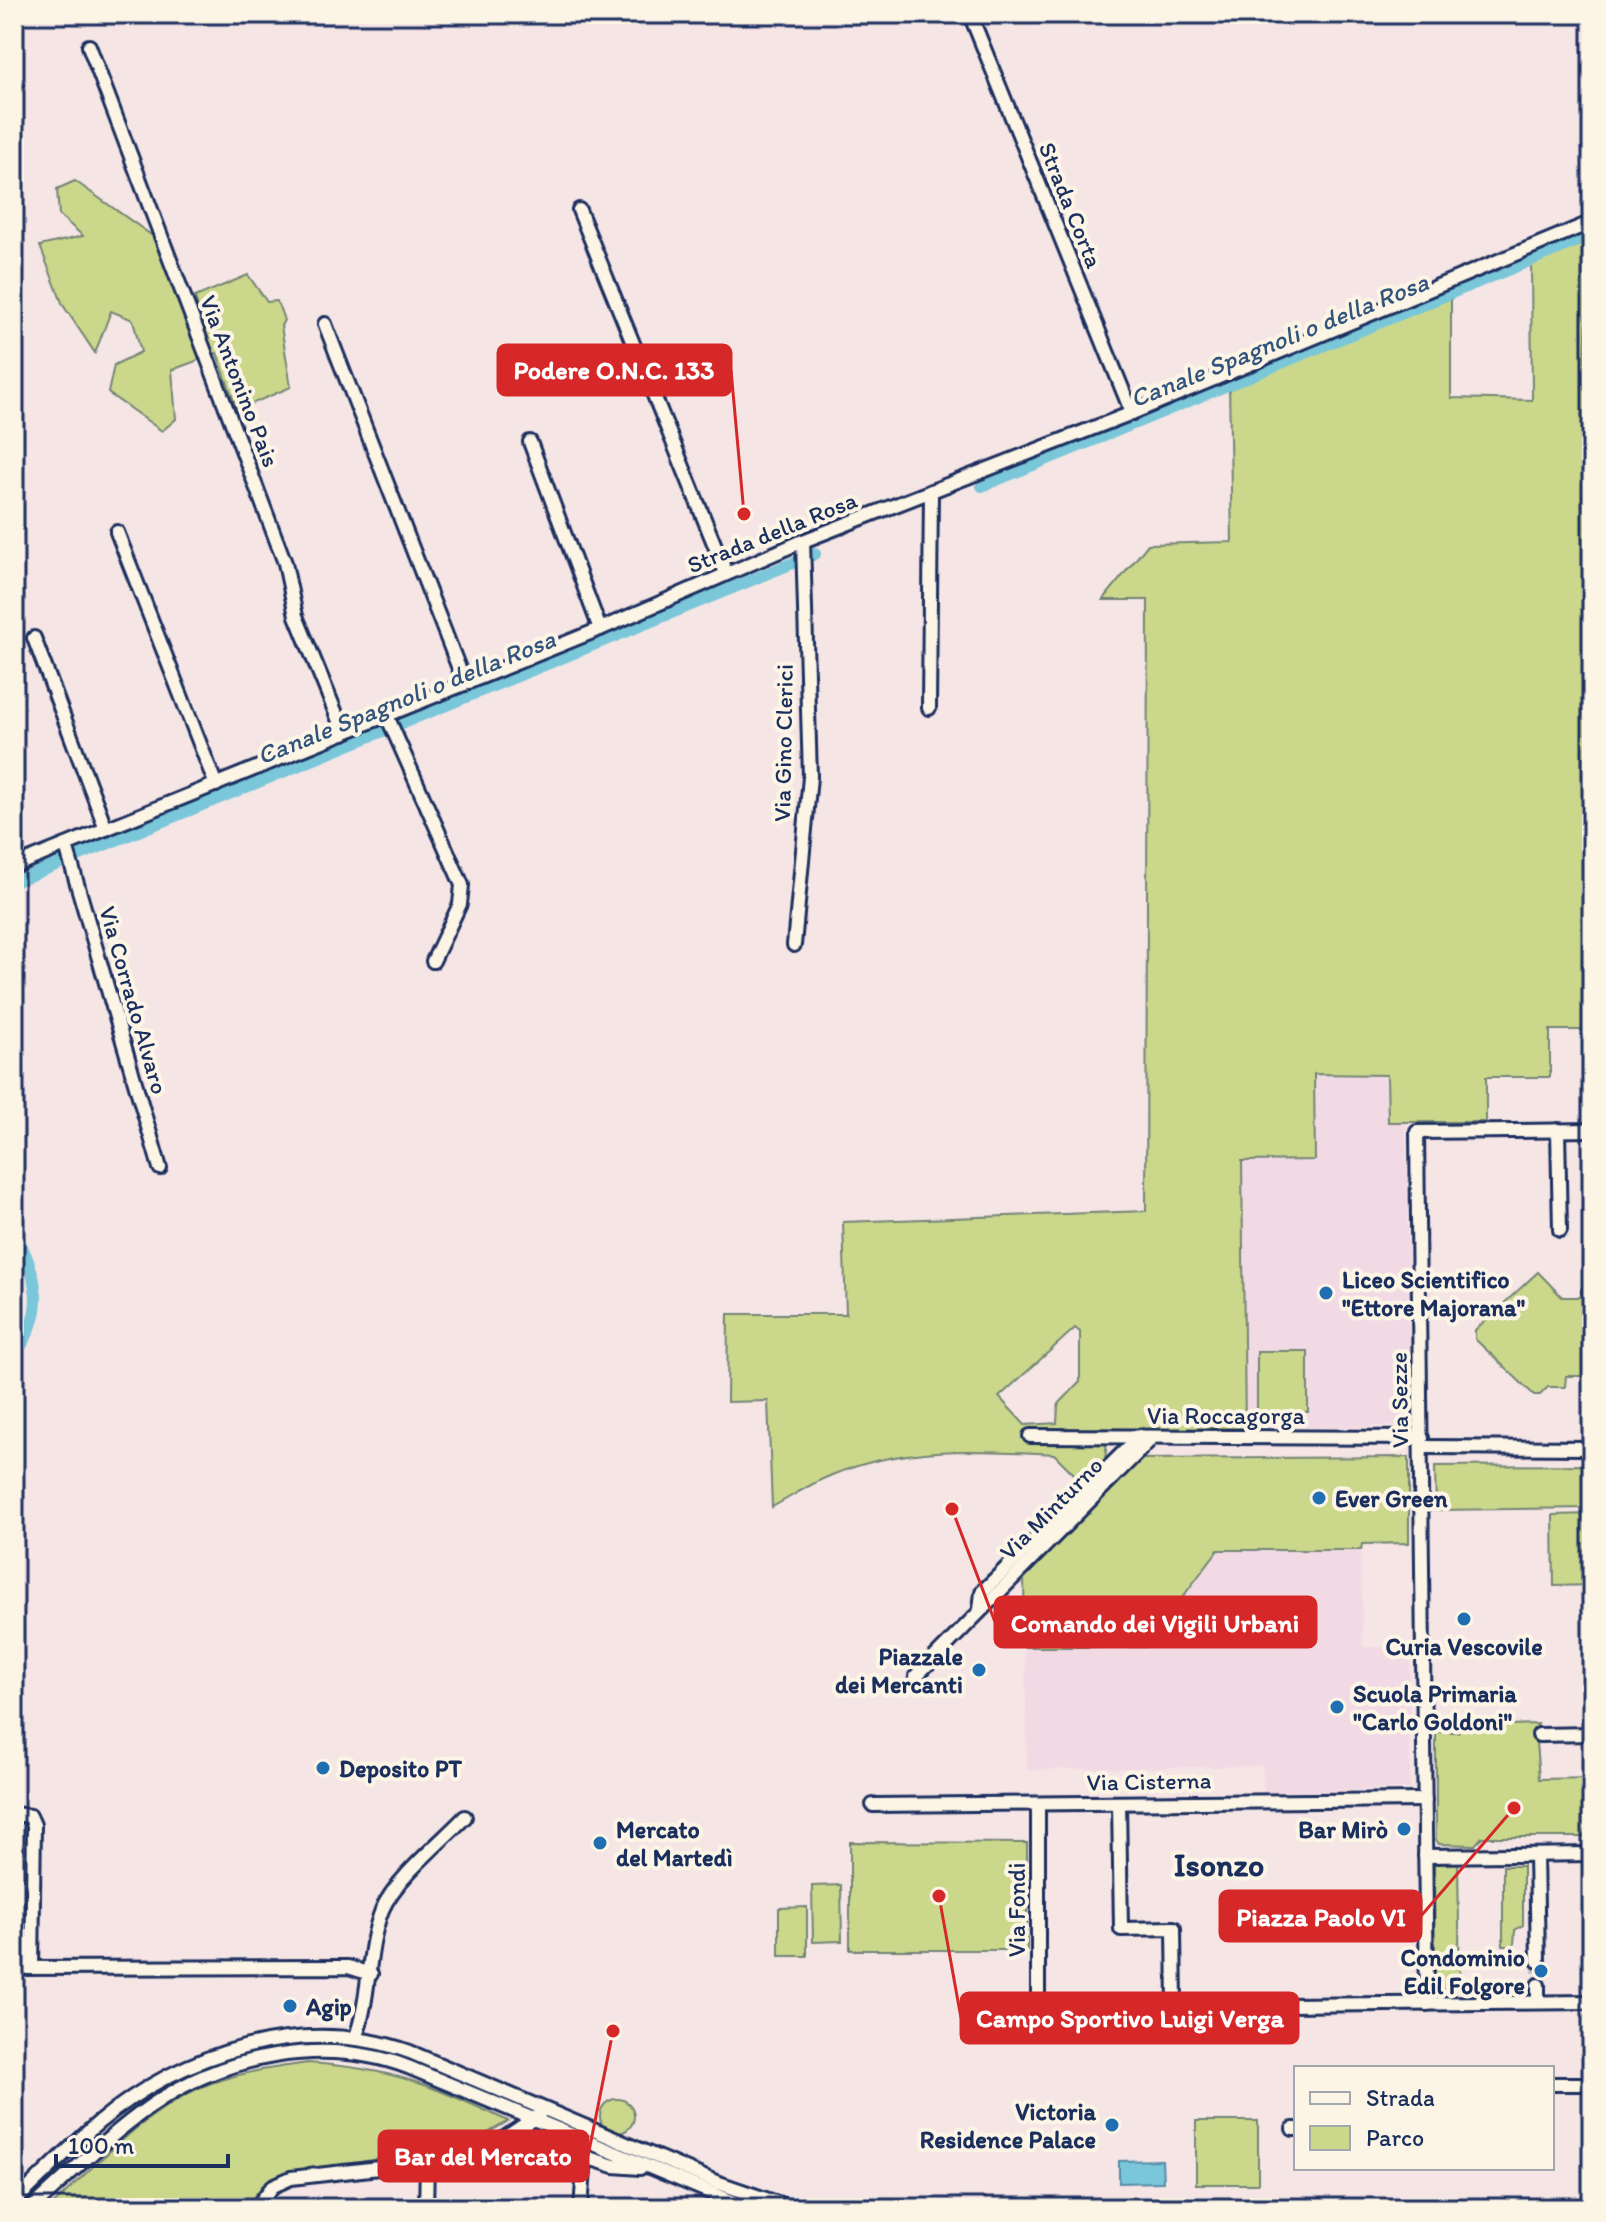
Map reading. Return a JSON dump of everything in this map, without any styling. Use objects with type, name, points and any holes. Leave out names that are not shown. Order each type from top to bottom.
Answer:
[{"type":"street","name":"Strada Corta","points":[[970,14],[1132,413]]},
{"type":"street","name":"Via Antonino Pais","points":[[89,46],[285,563],[298,622],[344,733]]},
{"type":"street","points":[[579,210],[726,573]]},
{"type":"street","name":"Strada della Rosa","points":[[14,866],[600,629],[803,541],[1132,413],[1592,222]]},
{"type":"street","points":[[325,324],[465,684]]},
{"type":"street","points":[[530,442],[600,629]]},
{"type":"street","points":[[929,708],[931,491]]},
{"type":"street","points":[[117,532],[216,785]]},
{"type":"street","name":"Via Gino Clerici","points":[[794,945],[810,777],[803,541]]},
{"type":"street","points":[[34,638],[106,829]]},
{"type":"street","points":[[387,716],[462,885],[460,904],[433,961]]},
{"type":"street","name":"Via Corrado Alvaro","points":[[66,846],[160,1168]]},
{"type":"street","points":[[1560,1230],[1558,1130],[1592,1130]]},
{"type":"street","name":"Via Sezze","points":[[1427,2004],[1417,1132],[1558,1130]]},
{"type":"street","name":"Via Roccagorga","points":[[1030,1436],[1146,1436],[1592,1448]]},
{"type":"street","name":"Via Minturno","points":[[916,1676],[1146,1436]]},
{"type":"street","points":[[1539,1735],[1592,1734]]},
{"type":"street","name":"Via Cisterna","points":[[873,1805],[1425,1800]]},
{"type":"street","points":[[1119,1803],[1121,1929],[1174,1928],[1175,2006],[1592,2002]]},
{"type":"street","name":"Via Fondi","points":[[1038,1804],[1038,2016]]},
{"type":"street","points":[[14,1814],[30,1816],[34,1825],[32,1968]]},
{"type":"street","points":[[355,2039],[371,1974],[376,1931],[387,1901],[465,1817]]},
{"type":"street","points":[[1425,1856],[1592,1854]]},
{"type":"street","points":[[1536,1855],[1538,1961]]},
{"type":"street","points":[[14,1968],[348,1967],[371,1974]]},
{"type":"street","points":[[1538,1985],[1538,2002]]},
{"type":"street","points":[[14,2202],[98,2123],[184,2068],[230,2050],[275,2041],[355,2039],[410,2052],[716,2182],[792,2208]]},
{"type":"street","points":[[32,2208],[109,2138],[162,2099],[205,2076],[267,2058],[342,2052],[380,2058],[748,2208]]},
{"type":"street","points":[[1554,2084],[1592,2084]]},
{"type":"street","points":[[479,2154],[535,2120],[545,2108]]},
{"type":"street","points":[[256,2208],[282,2181],[427,2164],[479,2154],[554,2148],[614,2166],[651,2169]]},
{"type":"street","points":[[581,2208],[585,2157]]},
{"type":"street","points":[[426,2208],[427,2164]]},
{"type":"shaded area","name":"Liceo Scientifico \"Ettore Majorana\"","points":[[1314,1074],[1387,1075],[1388,1122],[1406,1122],[1411,1426],[1245,1428],[1242,1160],[1315,1160]]},
{"type":"shaded area","points":[[1218,1550],[1361,1550],[1363,1647],[1410,1647],[1410,1789],[1264,1792],[1263,1766],[1027,1770],[1025,1647],[1145,1647]]},
{"type":"green space","points":[[75,181],[154,237],[186,319],[200,316],[195,297],[248,275],[267,302],[277,301],[284,320],[281,326],[291,387],[237,410],[217,353],[172,370],[176,419],[162,431],[108,393],[114,365],[141,352],[133,320],[111,311],[95,353],[63,305],[40,246],[83,236],[59,215],[57,189]]},
{"type":"green space","points":[[1592,235],[1592,311],[1587,311],[1585,363],[1592,364],[1592,1030],[1550,1030],[1550,1077],[1486,1077],[1486,1122],[1388,1122],[1387,1075],[1314,1074],[1315,1160],[1242,1161],[1245,1428],[1108,1430],[1105,1461],[1084,1484],[1054,1454],[972,1451],[890,1458],[828,1476],[772,1507],[768,1401],[727,1402],[728,1314],[846,1314],[843,1222],[1146,1211],[1148,600],[1103,600],[1148,544],[1232,542],[1229,385],[1451,290],[1451,398],[1532,400],[1531,259]],"holes":[[[1075,1328],[1080,1332],[1080,1382],[1058,1405],[1057,1423],[1025,1425],[999,1397]]]},
{"type":"green space","points":[[1538,1272],[1562,1297],[1585,1297],[1592,1302],[1592,1376],[1566,1376],[1565,1387],[1548,1387],[1540,1395],[1534,1395],[1475,1339],[1475,1330]]},
{"type":"green space","points":[[1257,1351],[1308,1351],[1308,1412],[1257,1412]]},
{"type":"green space","points":[[1409,1457],[1409,1543],[1362,1544],[1361,1550],[1218,1550],[1145,1647],[1025,1647],[1024,1575],[1138,1459]]},
{"type":"green space","points":[[1592,1465],[1592,1508],[1436,1510],[1435,1466]]},
{"type":"green space","points":[[1592,1514],[1592,1585],[1554,1586],[1553,1515]]},
{"type":"green space","points":[[1538,1724],[1535,1730],[1539,1779],[1592,1778],[1592,1842],[1586,1837],[1482,1837],[1475,1845],[1439,1844],[1436,1840],[1436,1732],[1458,1732],[1459,1727]]},
{"type":"green space","points":[[850,1842],[1027,1843],[1027,1950],[850,1950]]},
{"type":"green space","points":[[1458,1863],[1460,1989],[1435,1990],[1434,1864]]},
{"type":"green space","points":[[1503,1866],[1523,1866],[1523,1925],[1515,1930],[1514,1946],[1503,1946]]},
{"type":"green space","points":[[841,1885],[842,1941],[813,1942],[812,1886]]},
{"type":"green space","points":[[807,1907],[807,1956],[779,1956],[779,1908]]},
{"type":"green space","points":[[308,2063],[389,2074],[457,2098],[508,2121],[469,2144],[277,2176],[265,2182],[246,2208],[49,2208],[120,2142],[178,2099],[226,2078]]},
{"type":"green space","points":[[617,2099],[629,2104],[634,2116],[629,2128],[617,2133],[605,2128],[600,2116],[605,2104]]},
{"type":"green space","points":[[1196,2121],[1258,2121],[1258,2184],[1196,2184]]},
{"type":"water","points":[[1162,2160],[1163,2182],[1119,2183],[1119,2161]]},
{"type":"waterway","name":"Canale Spagnoli o della Rosa","points":[[982,486],[1592,235]]},
{"type":"waterway","name":"Canale Spagnoli o della Rosa","points":[[14,882],[815,554]]},
{"type":"waterway","points":[[14,1229],[29,1263],[36,1293],[32,1323],[14,1356]]},
{"type":"tunnel","points":[[1538,1961],[1538,1985]]},
{"type":"place","name":"Podere O.N.C. 133","points":[[744,514]]},
{"type":"place","name":"Liceo Scientifico \"Ettore Majorana\"","points":[[1326,1293]]},
{"type":"place","name":"Ever Green","points":[[1319,1498]]},
{"type":"place","name":"Comando dei Vigili Urbani","points":[[952,1509]]},
{"type":"place","name":"Curia Vescovile","points":[[1464,1619]]},
{"type":"place","name":"Piazzale dei Mercanti","points":[[979,1670]]},
{"type":"place","name":"Scuola Primaria \"Carlo Goldoni\"","points":[[1337,1707]]},
{"type":"place","name":"Deposito PT","points":[[323,1768]]},
{"type":"place","name":"Piazza Paolo VI","points":[[1514,1808]]},
{"type":"place","name":"Bar Mirò","points":[[1404,1829]]},
{"type":"place","name":"Mercato del Martedì","points":[[600,1843]]},
{"type":"place","name":"Campo Sportivo Luigi Verga","points":[[939,1896]]},
{"type":"place","name":"Condominio Edil Folgore","points":[[1541,1971]]},
{"type":"place","name":"Agip","points":[[290,2006]]},
{"type":"place","name":"Bar del Mercato","points":[[613,2031]]},
{"type":"place","name":"Victoria Residence Palace","points":[[1112,2125]]},
{"type":"district","name":"Isonzo","points":[[1219,1865]]}]
